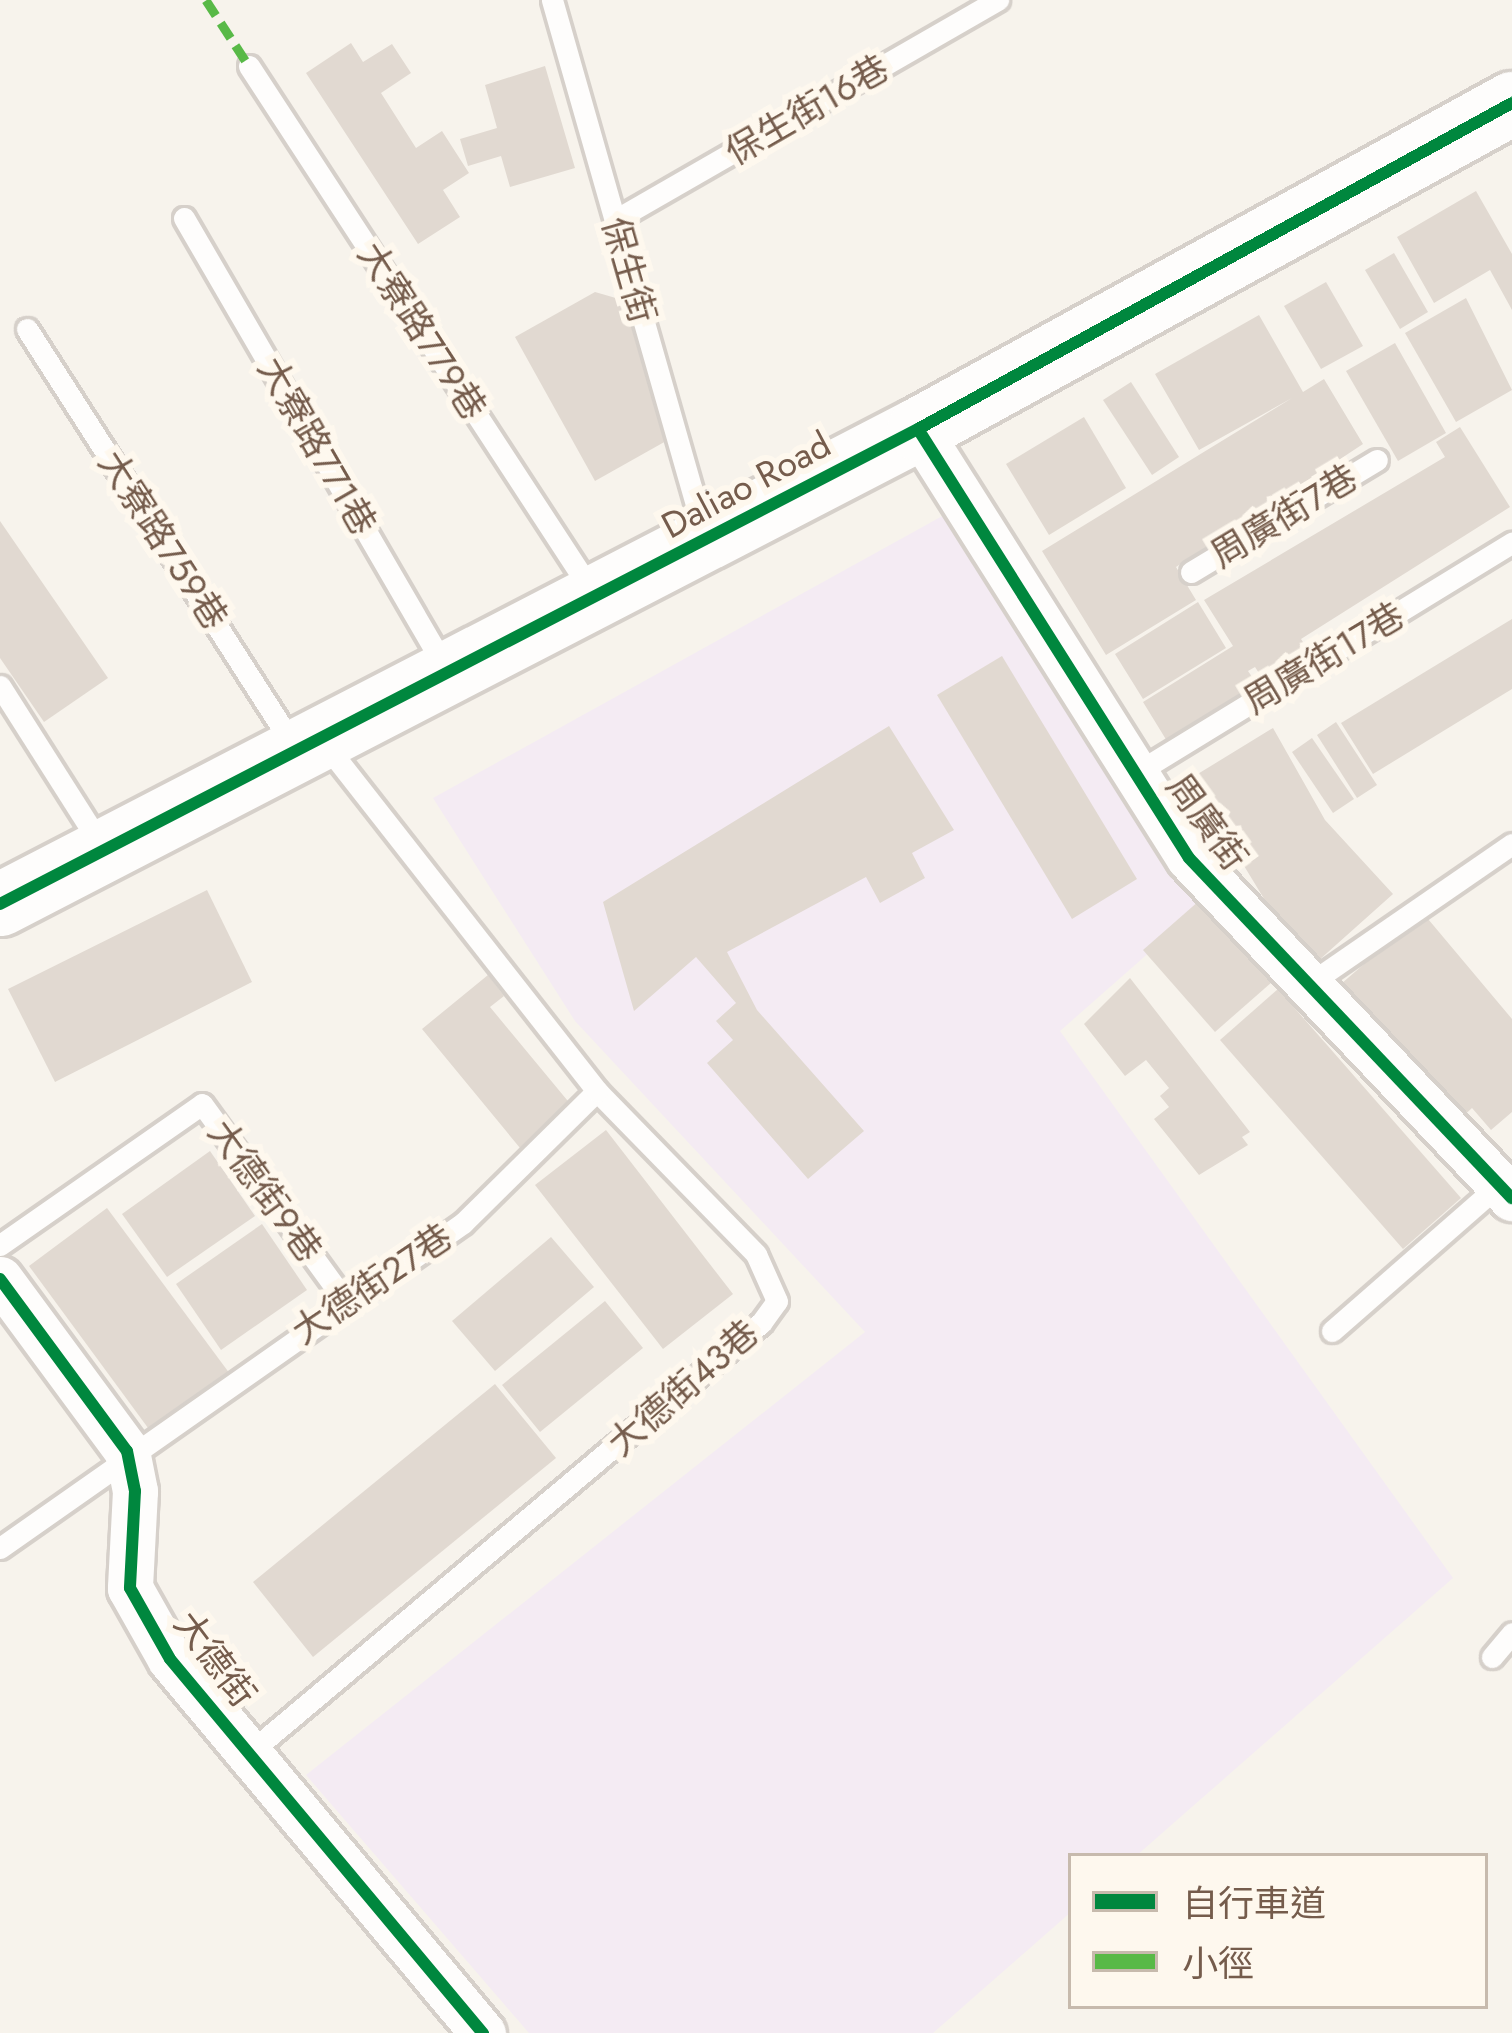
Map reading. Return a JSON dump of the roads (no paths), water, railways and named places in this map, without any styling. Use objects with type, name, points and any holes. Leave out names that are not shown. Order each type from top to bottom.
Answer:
[{"type":"street","name":"Daliao Road","points":[[0,904],[918,429],[1512,103]]},
{"type":"street","name":"周廣街","points":[[918,429],[1072,645],[1136,773],[1189,858],[1505,1192]]},
{"type":"street","name":"大德街","points":[[0,1279],[127,1451],[136,1491],[130,1588],[170,1659],[483,2033]]},
{"type":"lane","name":"保生街","points":[[552,0],[706,539]]},
{"type":"lane","name":"保生街16巷","points":[[615,220],[998,0]]},
{"type":"lane","name":"大寮路779巷","points":[[248,66],[595,597]]},
{"type":"lane","name":"大寮路771巷","points":[[184,218],[449,674]]},
{"type":"lane","name":"大寮路759巷","points":[[27,329],[310,746]]},
{"type":"lane","name":"周廣街7巷","points":[[1191,572],[1377,460]]},
{"type":"lane","name":"周廣街17巷","points":[[1136,773],[1512,543]]},
{"type":"lane","points":[[0,686],[106,851]]},
{"type":"lane","name":"大德街43巷","points":[[249,1753],[761,1323],[777,1301],[756,1254],[597,1091],[310,746]]},
{"type":"lane","points":[[1306,986],[1512,844]]},
{"type":"lane","name":"大德街27巷","points":[[0,1548],[127,1451],[463,1223],[597,1091]]},
{"type":"lane","name":"大德街9巷","points":[[0,1245],[202,1104],[346,1302]]},
{"type":"lane","points":[[1332,1331],[1505,1192]]},
{"type":"lane","points":[[1492,1657],[1512,1633]]}]
